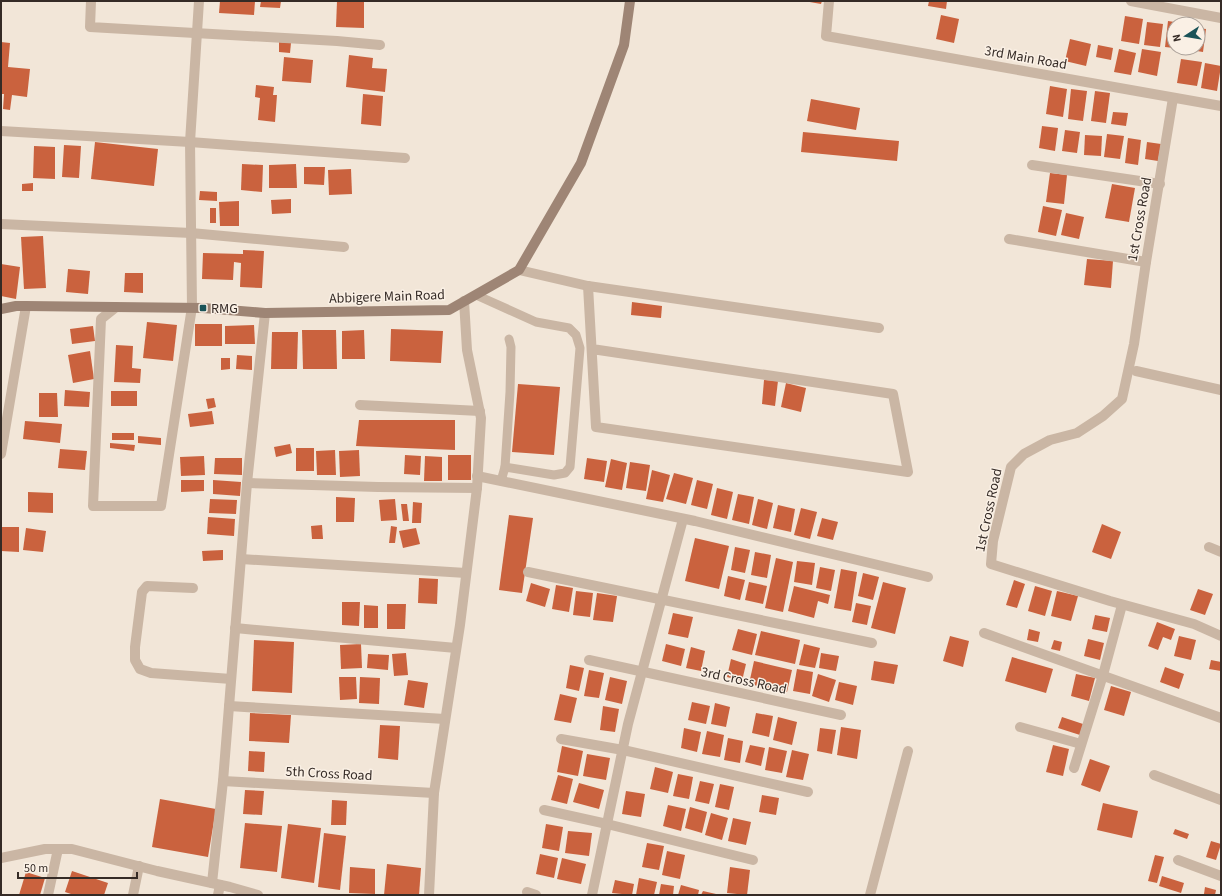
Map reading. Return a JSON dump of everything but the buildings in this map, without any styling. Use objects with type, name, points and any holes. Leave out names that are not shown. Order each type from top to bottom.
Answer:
[{"type":"main road","name":"Abbigere Main Road","points":[[1,309],[16,306],[192,307],[265,313],[449,310],[519,270],[581,163],[624,45],[630,1]]},
{"type":"street","points":[[91,1],[90,26],[380,45]]},
{"type":"street","points":[[116,307],[101,320],[93,506],[161,506],[192,307],[190,142],[198,1]]},
{"type":"street","name":"3rd Main Road","points":[[829,1],[826,36],[1221,106]]},
{"type":"street","points":[[1131,1],[1221,18]]},
{"type":"street","name":"1st Cross Road","points":[[1173,98],[1134,344],[1122,399],[1103,416],[1077,434],[1050,440],[1024,454],[1011,467],[993,541],[991,564],[1122,605],[1194,624],[1221,636]]},
{"type":"street","points":[[1,131],[190,142],[405,158]]},
{"type":"street","points":[[1032,165],[1160,184]]},
{"type":"street","points":[[1,224],[191,233],[344,247]]},
{"type":"street","points":[[1009,239],[1146,262]]},
{"type":"street","points":[[519,270],[588,286],[879,328]]},
{"type":"street","points":[[588,286],[596,427],[908,472],[893,394],[592,349]]},
{"type":"street","points":[[429,895],[434,793],[456,648],[477,488],[482,418],[467,350],[464,301]]},
{"type":"street","points":[[1,454],[26,306]]},
{"type":"street","points":[[217,888],[223,781],[247,483],[265,313]]},
{"type":"street","points":[[1136,371],[1221,388]]},
{"type":"street","points":[[360,406],[480,411]]},
{"type":"street","points":[[477,476],[695,521],[928,577]]},
{"type":"street","points":[[247,483],[477,488]]},
{"type":"street","points":[[592,895],[628,724],[682,519]]},
{"type":"street","points":[[1209,547],[1221,552]]},
{"type":"street","points":[[241,559],[466,573]]},
{"type":"street","points":[[528,572],[872,643]]},
{"type":"street","points":[[193,588],[147,586],[142,592],[135,647],[135,660],[140,669],[151,672],[231,679]]},
{"type":"street","points":[[1074,768],[1103,675],[1122,605]]},
{"type":"street","points":[[235,628],[456,648]]},
{"type":"street","points":[[984,633],[1221,718]]},
{"type":"street","name":"3rd Cross Road","points":[[589,660],[841,714]]},
{"type":"street","points":[[229,706],[445,719]]},
{"type":"street","points":[[1020,727],[1082,744]]},
{"type":"street","points":[[561,739],[623,750],[808,792]]},
{"type":"street","points":[[870,895],[908,751]]},
{"type":"street","points":[[1154,775],[1221,800]]},
{"type":"street","name":"5th Cross Road","points":[[223,781],[434,793]]},
{"type":"street","points":[[544,810],[753,860]]},
{"type":"street","points":[[1,858],[45,849],[72,849],[217,888],[258,895]]},
{"type":"street","points":[[48,895],[58,849]]},
{"type":"street","points":[[1178,860],[1221,876]]},
{"type":"street","points":[[133,895],[139,866]]},
{"type":"lane","points":[[476,295],[536,322],[569,328],[576,335],[580,348],[570,468],[565,473],[554,475],[504,468]]},
{"type":"lane","points":[[501,481],[504,468],[510,392],[511,347],[509,339]]},
{"type":"place","name":"RMG","points":[[203,308]]}]
